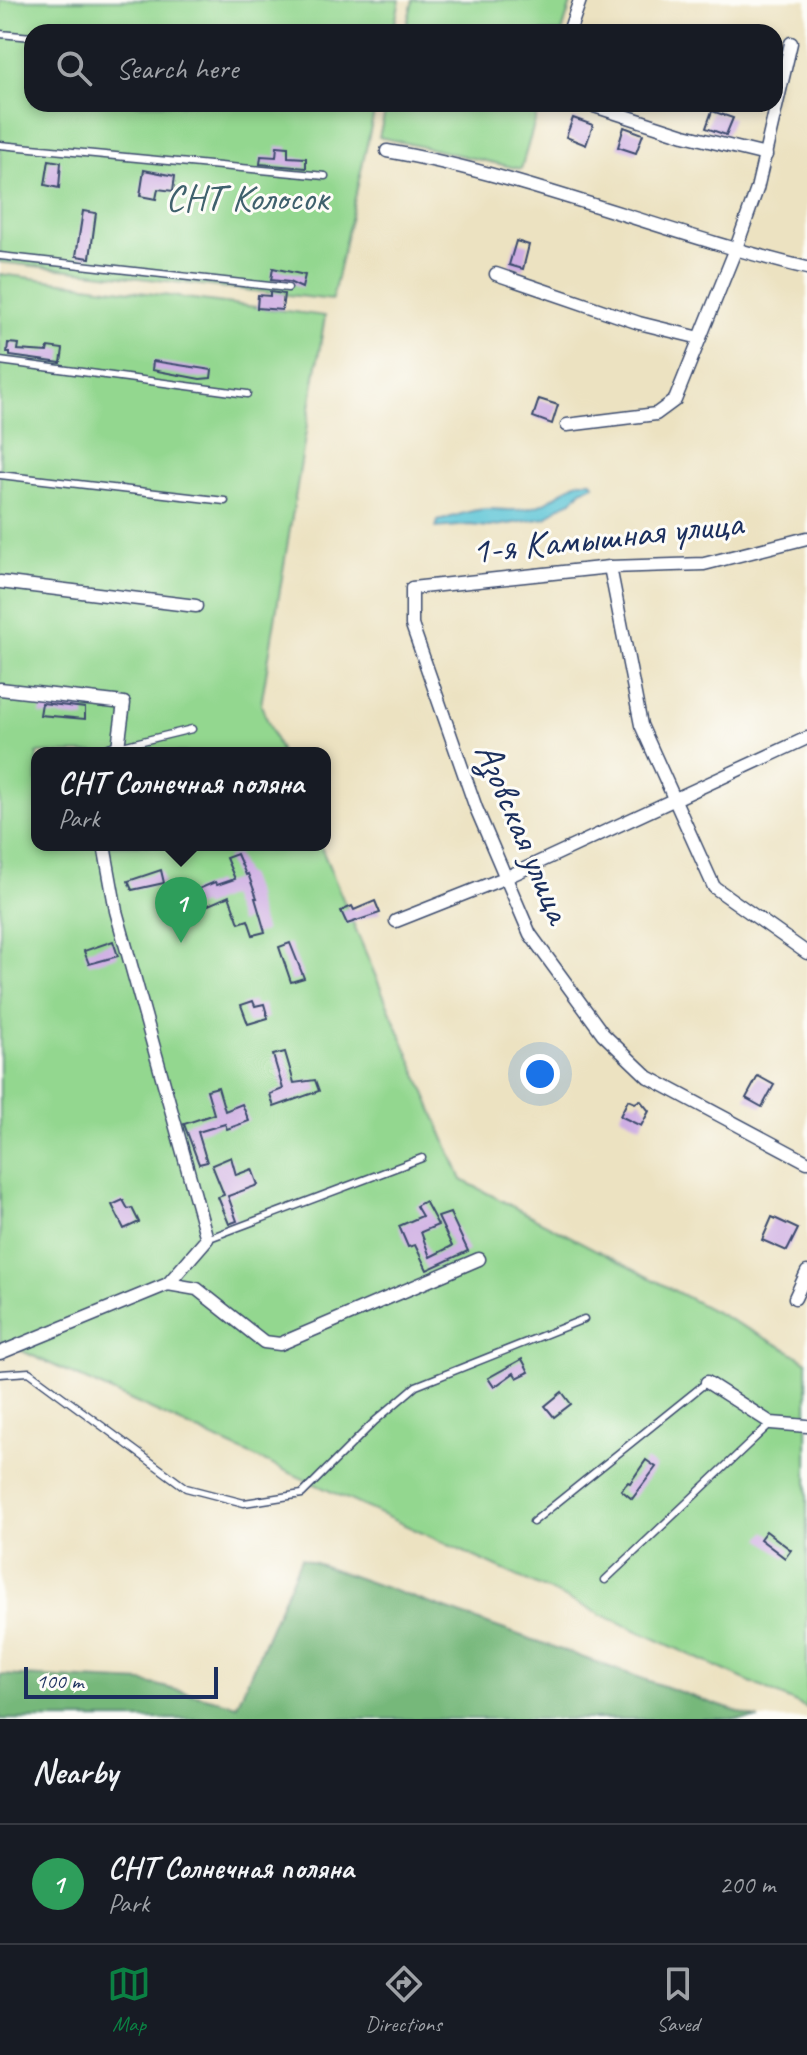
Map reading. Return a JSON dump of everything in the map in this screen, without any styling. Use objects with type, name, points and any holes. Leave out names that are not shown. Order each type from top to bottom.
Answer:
[{"type":"street","points":[[572,24],[580,0]]},
{"type":"street","points":[[783,79],[791,43]]},
{"type":"street","points":[[613,112],[684,135],[766,155]]},
{"type":"street","points":[[567,425],[656,414],[675,400],[735,251],[766,155],[776,112]]},
{"type":"street","points":[[387,151],[442,161],[527,184],[735,251],[807,268]]},
{"type":"street","points":[[496,274],[639,323],[700,338]]},
{"type":"street","name":"1-я Камышная улица","points":[[412,588],[610,567],[704,564],[807,538]]},
{"type":"street","points":[[610,567],[641,725],[714,887],[807,953]]},
{"type":"street","points":[[0,582],[196,606]]},
{"type":"street","name":"Азовская улица","points":[[412,588],[412,625],[476,808],[530,934],[603,1034],[648,1077],[807,1162]]},
{"type":"street","points":[[0,689],[124,703],[118,747]]},
{"type":"street","points":[[396,921],[507,877],[807,738]]},
{"type":"street","points":[[0,1353],[168,1284],[207,1239],[116,911],[105,851]]},
{"type":"street","points":[[168,1284],[197,1289],[264,1342],[280,1344],[479,1259]]},
{"type":"street","points":[[795,1298],[807,1272]]},
{"type":"street","points":[[707,1382],[771,1423],[807,1426]]},
{"type":"lane","points":[[0,34],[24,36]]},
{"type":"lane","points":[[0,145],[325,176]]},
{"type":"lane","points":[[0,256],[288,288]]},
{"type":"lane","points":[[0,361],[247,394]]},
{"type":"lane","points":[[0,475],[225,501]]},
{"type":"lane","points":[[118,747],[192,729]]},
{"type":"lane","points":[[207,1239],[422,1158]]},
{"type":"lane","points":[[0,1374],[29,1372],[186,1488],[244,1503],[302,1494],[375,1421],[416,1386],[584,1319]]},
{"type":"lane","points":[[533,1522],[707,1382]]},
{"type":"lane","points":[[605,1580],[771,1423]]},
{"type":"green space","name":"СНТ Колосок","points":[[0,0],[400,0],[395,24],[24,24],[24,112],[374,112],[332,300],[0,262]]},
{"type":"green space","points":[[413,0],[572,0],[564,24],[407,24]]},
{"type":"green space","points":[[385,112],[538,112],[521,169],[379,137]]},
{"type":"green space","points":[[0,274],[325,316],[261,705],[278,747],[31,747],[31,851],[323,851],[462,1180],[807,1362],[807,1708],[0,1341]]},
{"type":"green space","points":[[301,1558],[759,1719],[0,1719],[0,1675],[144,1682],[237,1705]]},
{"type":"water","points":[[581,481],[592,481],[594,485],[581,490],[572,501],[546,518],[489,527],[436,528],[438,521],[475,510],[517,510],[537,506]]},
{"type":"building","points":[[712,112],[733,118],[726,135],[706,128]]},
{"type":"building","points":[[573,118],[593,125],[586,145],[566,137]]},
{"type":"building","points":[[624,127],[643,134],[636,153],[618,147]]},
{"type":"building","points":[[277,146],[288,147],[288,157],[306,158],[306,168],[260,164],[261,156],[276,157]]},
{"type":"building","points":[[49,160],[61,162],[59,188],[45,185]]},
{"type":"building","points":[[144,170],[175,176],[173,191],[158,189],[156,199],[140,196]]},
{"type":"building","points":[[83,211],[96,213],[90,258],[76,256]]},
{"type":"building","points":[[516,241],[529,245],[523,269],[509,265]]},
{"type":"building","points":[[273,268],[305,275],[302,288],[289,282],[271,280]]},
{"type":"building","points":[[270,292],[284,294],[282,310],[257,308],[258,295],[270,296]]},
{"type":"building","points":[[8,343],[19,344],[18,350],[47,352],[48,347],[63,349],[61,363],[10,356],[7,353]]},
{"type":"building","points":[[153,361],[212,370],[211,378],[200,379],[152,370]]},
{"type":"building","points":[[539,399],[558,405],[552,424],[533,417]]},
{"type":"building","points":[[42,703],[85,708],[85,719],[40,715]]},
{"type":"building","points":[[237,854],[257,898],[265,932],[253,935],[248,920],[239,923],[229,896],[204,907],[203,904],[187,910],[182,896],[215,882],[217,885],[235,879],[226,858]]},
{"type":"building","points":[[161,870],[164,883],[132,890],[128,881]]},
{"type":"building","points":[[375,901],[380,913],[347,924],[341,911],[352,906],[354,910]]},
{"type":"building","points":[[113,941],[118,956],[89,964],[84,951]]},
{"type":"building","points":[[290,943],[304,978],[291,982],[279,947]]},
{"type":"building","points":[[253,1001],[255,1006],[264,1004],[268,1018],[248,1024],[241,1005]]},
{"type":"building","points":[[285,1052],[294,1083],[315,1080],[319,1091],[274,1107],[270,1094],[283,1089],[273,1055]]},
{"type":"building","points":[[758,1076],[774,1085],[762,1107],[746,1098]]},
{"type":"building","points":[[218,1087],[225,1111],[242,1104],[249,1121],[227,1129],[225,1124],[198,1132],[207,1162],[199,1164],[184,1124],[214,1114],[207,1090]]},
{"type":"building","points":[[628,1100],[635,1103],[640,1100],[649,1111],[641,1126],[620,1116]]},
{"type":"building","points":[[231,1157],[236,1175],[252,1169],[258,1185],[228,1196],[237,1221],[229,1224],[218,1197],[224,1195],[212,1165]]},
{"type":"building","points":[[123,1200],[128,1209],[132,1208],[139,1222],[124,1229],[112,1205]]},
{"type":"building","points":[[425,1201],[438,1225],[421,1232],[430,1257],[452,1246],[438,1217],[450,1213],[468,1251],[427,1270],[415,1245],[408,1247],[399,1226],[422,1216],[416,1206]]},
{"type":"building","points":[[772,1217],[798,1229],[787,1251],[762,1240]]},
{"type":"building","points":[[522,1359],[529,1372],[517,1378],[514,1373],[494,1387],[488,1378]]},
{"type":"building","points":[[562,1392],[571,1404],[554,1417],[545,1406]]},
{"type":"building","points":[[646,1460],[656,1467],[632,1499],[621,1490],[630,1483]]},
{"type":"building","points":[[766,1531],[791,1550],[785,1558],[760,1539]]},
{"type":"place","name":"СНТ Солнечная поляна","points":[[181,943]]}]
